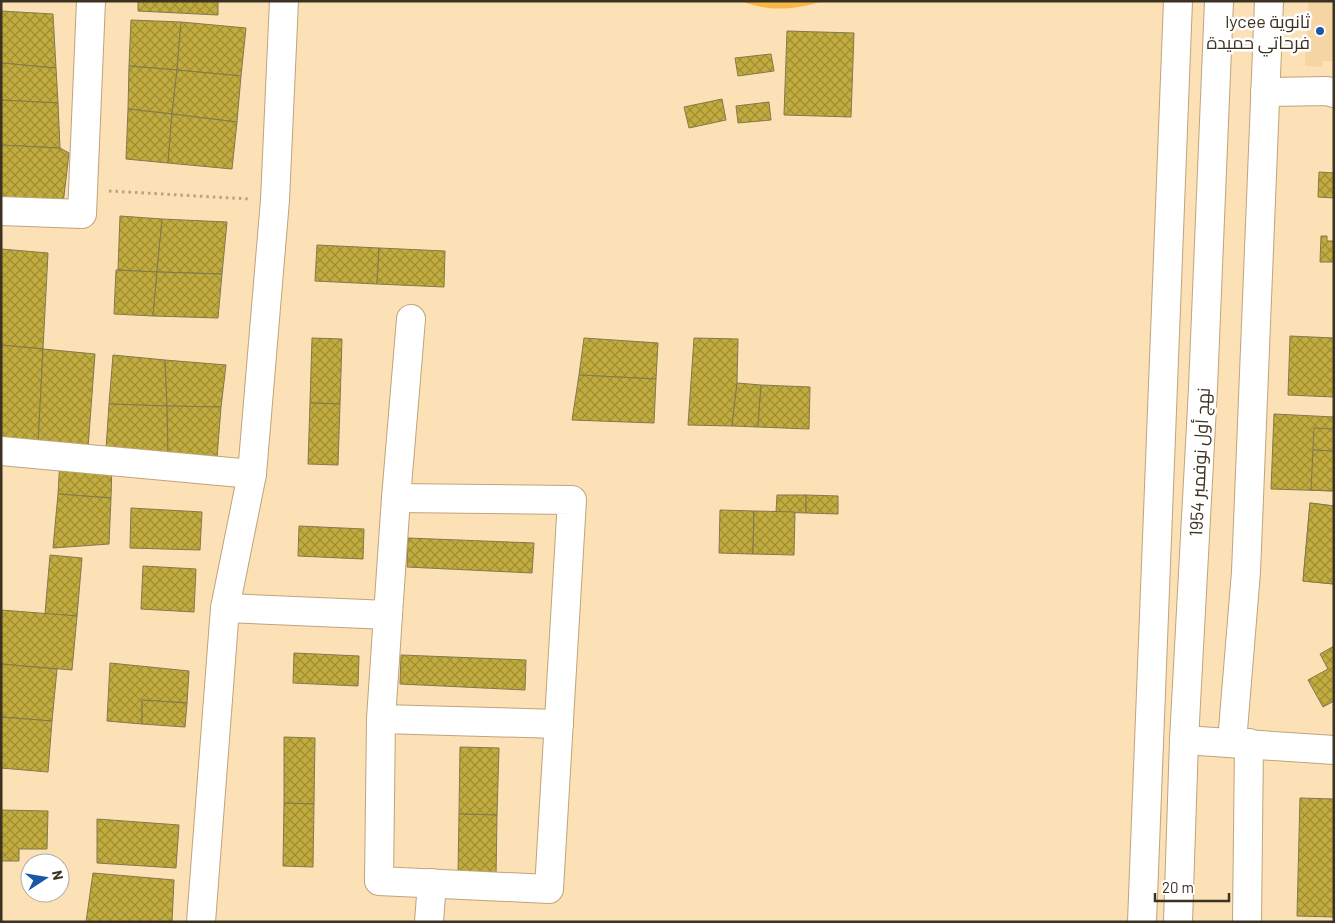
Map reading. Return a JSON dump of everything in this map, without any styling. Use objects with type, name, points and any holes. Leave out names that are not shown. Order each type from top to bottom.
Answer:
[{"type":"main road","points":[[1,211],[82,214],[91,1]]},
{"type":"main road","points":[[201,922],[225,608],[252,474],[276,200],[284,1]]},
{"type":"main road","points":[[1142,922],[1178,1]]},
{"type":"main road","name":"نهج أول نوفمبر 1954","points":[[1178,922],[1184,740],[1203,388],[1219,1]]},
{"type":"main road","points":[[1247,922],[1241,743],[1269,1]]},
{"type":"main road","points":[[1265,92],[1334,93]]},
{"type":"main road","points":[[396,498],[572,500],[549,889],[379,881],[381,719],[396,498],[411,319]]},
{"type":"main road","points":[[1164,387],[1203,388]]},
{"type":"main road","points":[[1,451],[252,474]]},
{"type":"main road","points":[[225,608],[388,615]]},
{"type":"main road","points":[[381,719],[559,724]]},
{"type":"main road","points":[[1184,740],[1334,750]]},
{"type":"main road","points":[[429,922],[432,883]]},
{"type":"path","points":[[82,190],[276,200]]},
{"type":"shaded area","points":[[742,1],[822,1],[792,8],[771,8],[752,5]]},
{"type":"shaded area","name":"lycee ثانوية فرحاتي حميدة","points":[[1308,1],[1334,1],[1334,61],[1323,61],[1322,67],[1305,66]]},
{"type":"building","points":[[138,1],[218,1],[218,15],[138,11]]},
{"type":"building","points":[[1,11],[53,14],[56,68],[1,63]]},
{"type":"building","points":[[131,20],[181,22],[177,70],[129,66]]},
{"type":"building","points":[[181,22],[246,28],[241,76],[177,70]]},
{"type":"building","points":[[787,31],[854,33],[851,117],[784,115]]},
{"type":"building","points":[[771,54],[774,71],[738,76],[735,58]]},
{"type":"building","points":[[1,63],[56,68],[58,103],[1,100]]},
{"type":"building","points":[[129,66],[177,70],[172,114],[128,109]]},
{"type":"building","points":[[177,70],[241,76],[237,122],[172,114]]},
{"type":"building","points":[[722,99],[726,120],[689,128],[684,107]]},
{"type":"building","points":[[1,100],[58,103],[60,148],[1,145]]},
{"type":"building","points":[[769,102],[771,120],[738,123],[736,106]]},
{"type":"building","points":[[128,109],[172,114],[168,163],[126,159]]},
{"type":"building","points":[[172,114],[237,122],[232,169],[168,163]]},
{"type":"building","points":[[1,145],[60,148],[69,153],[62,213],[1,210]]},
{"type":"building","points":[[1319,172],[1334,173],[1334,198],[1318,197]]},
{"type":"building","points":[[120,216],[162,219],[157,272],[118,270]]},
{"type":"building","points":[[162,219],[227,222],[222,274],[157,272]]},
{"type":"building","points":[[1321,236],[1327,236],[1327,241],[1334,241],[1334,262],[1320,262]]},
{"type":"building","points":[[317,245],[379,248],[377,284],[315,281]]},
{"type":"building","points":[[379,248],[445,251],[444,287],[377,284]]},
{"type":"building","points":[[1,249],[48,253],[43,349],[1,345]]},
{"type":"building","points":[[116,270],[157,272],[153,316],[114,314]]},
{"type":"building","points":[[157,272],[222,274],[218,318],[153,316]]},
{"type":"building","points":[[1290,336],[1334,338],[1334,397],[1288,395]]},
{"type":"building","points":[[312,338],[342,339],[340,404],[310,403]]},
{"type":"building","points":[[584,338],[658,343],[656,379],[579,375]]},
{"type":"building","points":[[694,338],[738,339],[737,383],[732,426],[688,425]]},
{"type":"building","points":[[1,345],[43,349],[38,445],[1,442]]},
{"type":"building","points":[[43,349],[95,354],[88,448],[38,445]]},
{"type":"building","points":[[113,355],[165,360],[167,406],[109,404]]},
{"type":"building","points":[[165,360],[226,365],[221,407],[167,406]]},
{"type":"building","points":[[579,375],[656,379],[654,423],[572,420]]},
{"type":"building","points":[[737,383],[761,385],[758,427],[732,426]]},
{"type":"building","points":[[761,385],[810,387],[809,429],[758,427]]},
{"type":"building","points":[[310,403],[340,404],[338,465],[308,464]]},
{"type":"building","points":[[109,404],[167,406],[168,455],[106,449]]},
{"type":"building","points":[[167,406],[221,407],[217,458],[168,455]]},
{"type":"building","points":[[1274,414],[1334,417],[1334,491],[1271,489]]},
{"type":"building","points":[[1314,428],[1334,429],[1334,451],[1313,450]]},
{"type":"building","points":[[1313,450],[1334,451],[1334,491],[1311,490]]},
{"type":"building","points":[[60,460],[112,463],[111,498],[58,494]]},
{"type":"building","points":[[58,494],[111,498],[109,544],[53,548]]},
{"type":"building","points":[[777,495],[806,495],[806,513],[776,512]]},
{"type":"building","points":[[806,495],[838,496],[838,514],[806,513]]},
{"type":"building","points":[[1310,503],[1334,506],[1334,584],[1303,581]]},
{"type":"building","points":[[1310,503],[1334,506],[1334,584],[1303,581]]},
{"type":"building","points":[[131,508],[202,512],[200,550],[130,548]]},
{"type":"building","points":[[720,510],[754,511],[753,554],[719,553]]},
{"type":"building","points":[[754,511],[795,512],[794,555],[753,554]]},
{"type":"building","points":[[299,526],[364,529],[363,559],[298,556]]},
{"type":"building","points":[[408,538],[534,543],[532,573],[407,567]]},
{"type":"building","points":[[50,555],[82,558],[77,616],[45,614]]},
{"type":"building","points":[[143,566],[196,569],[194,612],[141,609]]},
{"type":"building","points":[[1,610],[77,616],[72,670],[1,664]]},
{"type":"building","points":[[1334,646],[1334,701],[1323,707],[1308,680],[1328,669],[1320,654]]},
{"type":"building","points":[[294,653],[359,656],[358,686],[293,683]]},
{"type":"building","points":[[401,655],[526,660],[525,690],[400,684]]},
{"type":"building","points":[[110,663],[189,671],[187,703],[142,700],[142,724],[107,721]]},
{"type":"building","points":[[1,664],[57,669],[52,721],[1,717]]},
{"type":"building","points":[[142,700],[187,703],[185,727],[142,724]]},
{"type":"building","points":[[1,717],[52,721],[48,772],[1,768]]},
{"type":"building","points":[[284,737],[315,738],[314,804],[284,803]]},
{"type":"building","points":[[460,747],[499,748],[497,815],[459,814]]},
{"type":"building","points":[[1300,798],[1334,799],[1334,917],[1297,916]]},
{"type":"building","points":[[284,803],[314,804],[313,867],[283,866]]},
{"type":"building","points":[[1,810],[48,811],[47,849],[19,849],[19,861],[1,861]]},
{"type":"building","points":[[459,814],[497,815],[496,877],[458,875]]},
{"type":"building","points":[[97,819],[179,825],[176,868],[97,863]]},
{"type":"building","points":[[93,873],[174,880],[172,922],[86,922]]},
{"type":"place","name":"lycee ثانوية فرحاتي حميدة","points":[[1320,31]]}]
